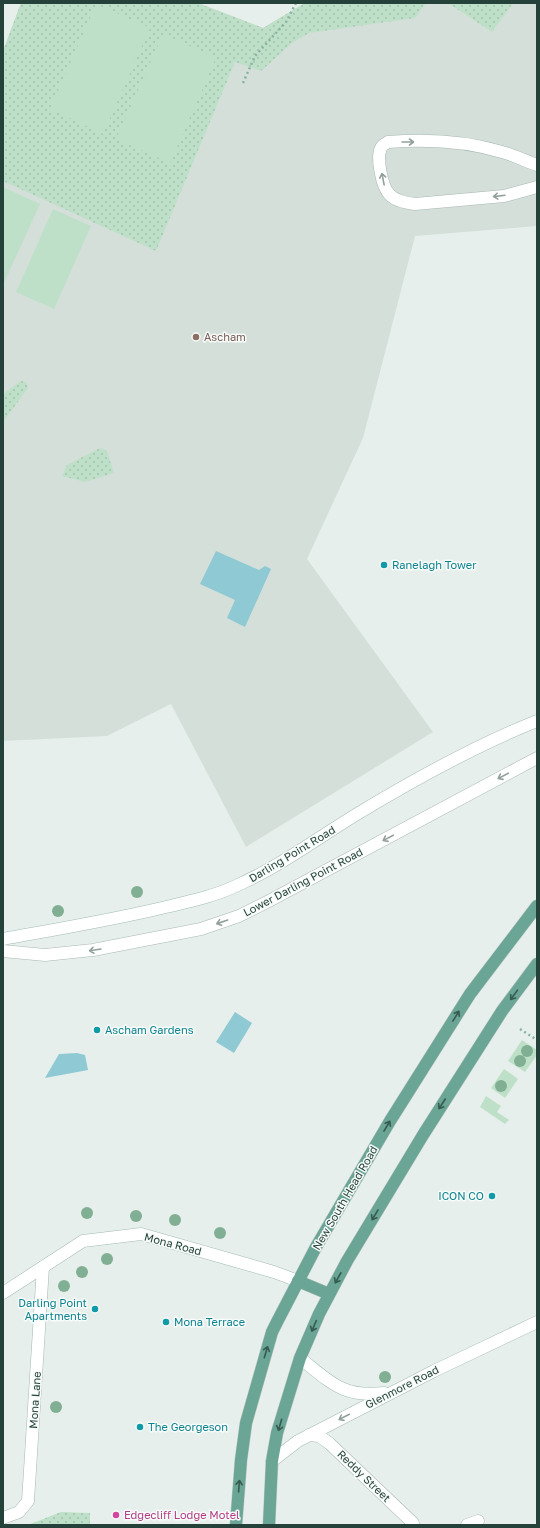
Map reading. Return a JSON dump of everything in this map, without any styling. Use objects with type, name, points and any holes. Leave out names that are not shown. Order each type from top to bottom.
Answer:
[{"type":"main road","name":"New South Head Road","points":[[236,1525],[241,1460],[246,1423],[272,1332],[316,1247],[390,1121],[470,994],[537,906]]},
{"type":"main road","points":[[270,1525],[272,1461],[277,1433],[300,1358],[329,1294],[423,1135],[502,1011],[537,964]]},
{"type":"main road","name":"Mona Road","points":[[298,1282],[329,1294]]},
{"type":"street","points":[[537,165],[502,152],[475,145],[454,142],[388,142],[380,149],[382,180],[384,187],[390,195],[406,203],[415,204],[504,196],[537,187]]},
{"type":"street","name":"Darling Point Road","points":[[3,939],[129,916],[209,897],[238,886],[268,870],[358,814],[454,759],[511,731],[537,721]]},
{"type":"street","name":"Lower Darling Point Road","points":[[3,951],[45,955],[93,950],[201,929],[239,916],[537,758]]},
{"type":"street","name":"Mona Road","points":[[3,1294],[83,1241],[141,1234],[274,1272],[298,1282]]},
{"type":"street","name":"Mona Lane","points":[[3,1518],[19,1512],[28,1501],[43,1267]]},
{"type":"street","name":"Glenmore Road","points":[[272,1461],[288,1447],[309,1435],[391,1392],[537,1322]]},
{"type":"street","points":[[300,1358],[329,1381],[347,1391],[369,1395],[391,1392]]},
{"type":"street","name":"Reddy Street","points":[[309,1435],[319,1436],[329,1443],[413,1523],[413,1525]]},
{"type":"path","points":[[244,83],[255,56],[286,22],[296,3]]},
{"type":"path","points":[[520,1029],[537,1040]]},
{"type":"shaded area","name":"Ascham","points":[[21,3],[198,3],[263,28],[305,3],[537,3],[537,226],[415,236],[363,438],[307,559],[433,732],[246,847],[171,704],[107,736],[3,741],[3,51]]},
{"type":"green space","points":[[21,3],[198,3],[263,28],[305,3],[426,3],[415,18],[309,33],[292,43],[261,71],[235,62],[156,251],[3,181],[3,51]]},
{"type":"green space","points":[[448,3],[513,3],[492,32]]},
{"type":"green space","points":[[96,4],[150,28],[103,134],[50,109]]},
{"type":"green space","points":[[163,34],[216,58],[170,163],[116,139]]},
{"type":"green space","points":[[3,187],[40,204],[3,285]]},
{"type":"green space","points":[[53,209],[91,226],[54,309],[16,292]]},
{"type":"green space","points":[[21,381],[26,382],[28,388],[3,422],[3,394]]},
{"type":"green space","points":[[100,448],[107,451],[114,473],[85,482],[62,476],[67,465]]},
{"type":"green space","points":[[522,1040],[537,1050],[537,1055],[525,1072],[508,1061]]},
{"type":"green space","points":[[504,1069],[518,1079],[505,1098],[491,1088]]},
{"type":"green space","points":[[486,1096],[501,1106],[497,1112],[509,1120],[505,1124],[480,1107]]},
{"type":"green space","points":[[61,1512],[90,1513],[90,1525],[28,1525]]},
{"type":"water","points":[[216,551],[259,570],[265,566],[271,569],[245,627],[227,618],[235,600],[200,584]]},
{"type":"water","points":[[235,1012],[252,1023],[234,1053],[216,1042]]},
{"type":"water","points":[[77,1053],[85,1055],[88,1070],[45,1078],[59,1054]]},
{"type":"place","name":"Ascham","points":[[196,337]]},
{"type":"place","name":"Ranelagh Tower","points":[[384,565]]},
{"type":"place","name":"Ascham Gardens","points":[[97,1030]]},
{"type":"place","name":"ICON CO","points":[[492,1196]]},
{"type":"place","name":"Darling Point Apartments","points":[[95,1309]]},
{"type":"place","name":"Mona Terrace","points":[[166,1322]]},
{"type":"place","name":"The Georgeson","points":[[140,1427]]},
{"type":"place","name":"Edgecliff Lodge Motel","points":[[116,1515]]}]
